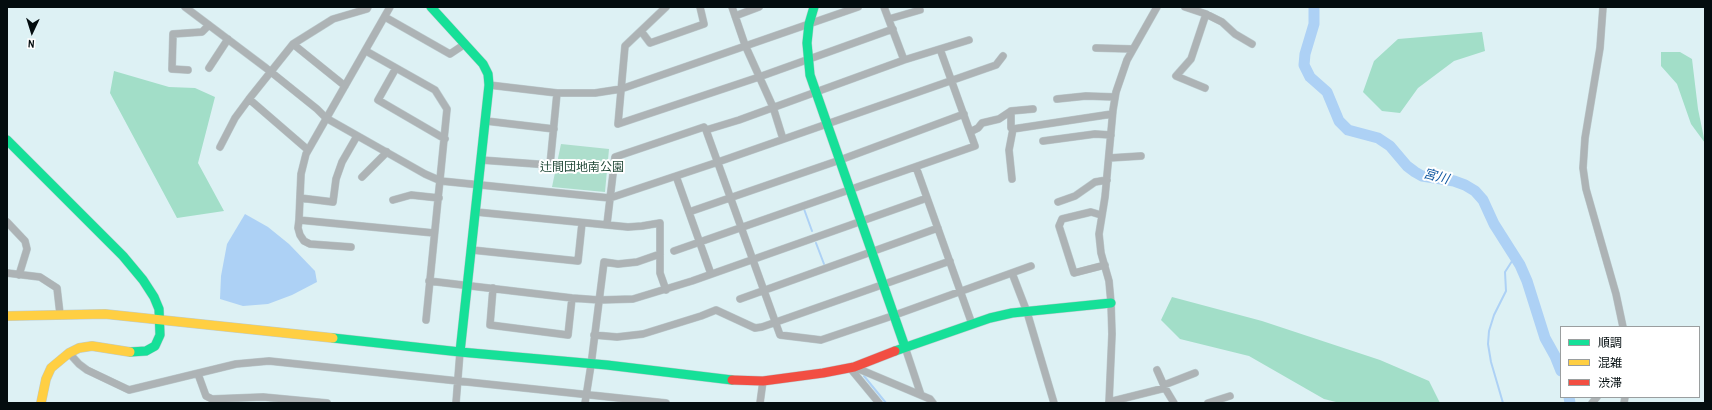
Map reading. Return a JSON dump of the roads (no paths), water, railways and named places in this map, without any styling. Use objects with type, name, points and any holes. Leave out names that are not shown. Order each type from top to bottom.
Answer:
[{"type":"street","points":[[185,7],[270,71],[326,118],[425,174],[441,181],[479,186],[610,198],[718,162],[951,79],[996,65],[1003,56]]},
{"type":"street","points":[[220,147],[235,118],[270,71],[293,44],[333,19],[367,9],[368,7]]},
{"type":"street","points":[[351,247],[310,244],[304,241],[298,228],[301,174],[308,150],[390,7]]},
{"type":"street","points":[[431,7],[483,64],[488,74],[489,85],[460,352],[456,403]]},
{"type":"street","points":[[666,7],[624,46],[618,124],[759,77],[893,29]]},
{"type":"street","points":[[640,31],[650,43],[704,24],[700,7]]},
{"type":"street","points":[[732,7],[745,45],[773,107],[783,139]]},
{"type":"street","points":[[735,16],[759,7]]},
{"type":"street","points":[[814,7],[809,24],[808,60],[810,75],[895,315],[921,395]]},
{"type":"street","points":[[489,85],[557,93],[595,94],[621,88],[858,7]]},
{"type":"street","points":[[884,7],[904,60]]},
{"type":"street","points":[[1158,7],[1133,49],[1123,70],[1115,96],[1112,114],[1106,197],[1101,215],[1099,234],[1111,303],[1112,334],[1109,403],[1164,387],[1195,373]]},
{"type":"street","points":[[1185,7],[1206,14],[1222,22],[1235,34],[1252,44]]},
{"type":"street","points":[[1603,7],[1600,48],[1585,138],[1583,168],[1586,190],[1623,326]]},
{"type":"street","points":[[889,19],[920,10]]},
{"type":"street","points":[[1205,88],[1176,76],[1191,59],[1206,14]]},
{"type":"street","points":[[385,17],[450,54],[465,44]]},
{"type":"street","points":[[188,70],[172,69],[174,34],[202,32],[209,25]]},
{"type":"street","points":[[210,68],[228,40]]},
{"type":"street","points":[[706,130],[904,60],[969,40]]},
{"type":"street","points":[[293,44],[345,86]]},
{"type":"street","points":[[1096,48],[1133,49]]},
{"type":"street","points":[[674,251],[975,146],[940,49]]},
{"type":"street","points":[[366,51],[435,90],[447,109],[426,320]]},
{"type":"street","points":[[396,68],[378,100],[444,139]]},
{"type":"street","points":[[481,160],[550,165],[557,93]]},
{"type":"street","points":[[1057,98],[1115,96]]},
{"type":"street","points":[[249,100],[308,150]]},
{"type":"street","points":[[970,132],[978,128],[982,123],[999,119],[1011,111],[1033,109]]},
{"type":"street","points":[[1011,111],[1011,128],[1013,129],[1009,150],[1012,179]]},
{"type":"street","points":[[689,212],[840,160],[964,114]]},
{"type":"street","points":[[1013,129],[1112,114]]},
{"type":"street","points":[[486,121],[554,129]]},
{"type":"street","points":[[607,224],[615,157],[704,126],[780,335],[821,340],[961,292],[1031,266]]},
{"type":"street","points":[[1043,141],[1095,134],[1111,134]]},
{"type":"street","points":[[300,198],[333,202],[338,173],[342,162],[357,136]]},
{"type":"street","points":[[7,140],[123,256],[144,280],[154,297],[160,319],[160,335],[155,346],[146,351],[134,354],[92,346],[79,348],[59,360],[52,368],[46,379],[41,403]]},
{"type":"street","points":[[362,177],[387,152]]},
{"type":"street","points":[[1109,158],[1142,156]]},
{"type":"street","points":[[916,167],[972,324]]},
{"type":"street","points":[[676,176],[711,274]]},
{"type":"street","points":[[1058,202],[1075,196],[1095,182],[1107,180]]},
{"type":"street","points":[[393,200],[411,195],[439,198]]},
{"type":"street","points":[[429,281],[572,298],[599,300],[633,299],[666,290],[927,198]]},
{"type":"street","points":[[476,212],[582,223],[635,226],[660,223],[660,273],[666,290]]},
{"type":"street","points":[[1101,215],[1091,212],[1062,219],[1059,226],[1074,273],[1105,265]]},
{"type":"street","points":[[299,220],[434,233]]},
{"type":"street","points":[[7,222],[25,241],[27,249],[20,275]]},
{"type":"street","points":[[472,250],[578,261],[582,223]]},
{"type":"street","points":[[740,299],[938,228]]},
{"type":"street","points":[[585,403],[604,262],[618,264],[637,262],[660,254]]},
{"type":"street","points":[[594,335],[617,337],[643,334],[716,310],[755,328],[775,323],[950,261]]},
{"type":"street","points":[[7,273],[40,276],[57,288],[60,314]]},
{"type":"street","points":[[1012,273],[1027,312],[1054,403]]},
{"type":"street","points":[[493,288],[490,325],[568,334],[572,298]]},
{"type":"street","points":[[7,316],[105,314],[719,379],[763,380],[823,373],[852,367],[990,318],[1027,312],[1111,303]]},
{"type":"street","points":[[69,353],[87,370],[129,390],[236,364],[268,361],[666,403]]},
{"type":"street","points":[[852,367],[921,395],[930,399],[933,403]]},
{"type":"street","points":[[852,367],[879,403]]},
{"type":"street","points":[[1157,370],[1164,387],[1174,403]]},
{"type":"street","points":[[198,374],[208,398],[327,403]]},
{"type":"street","points":[[760,403],[763,380]]},
{"type":"street","points":[[1208,403],[1230,396]]},
{"type":"water","points":[[245,214],[268,227],[289,244],[315,271],[317,282],[292,295],[268,304],[243,306],[220,299],[221,276],[227,244]]},
{"type":"waterway","name":"宮川","points":[[1314,7],[1314,24],[1305,54],[1304,65],[1310,77],[1327,92],[1339,121],[1348,130],[1378,138],[1390,146],[1407,166],[1422,176],[1454,181],[1475,191],[1483,200],[1494,224],[1520,265],[1527,281],[1545,338],[1560,368]]},
{"type":"waterway","points":[[804,209],[812,231]]},
{"type":"waterway","points":[[816,243],[824,264]]},
{"type":"waterway","points":[[1503,403],[1491,362],[1488,344],[1489,331],[1494,315],[1506,291],[1505,272],[1514,258]]},
{"type":"waterway","points":[[864,376],[886,403]]},
{"type":"waterway","name":"宮川","points":[[1569,398],[1570,403]]},
{"type":"park label","name":"辻間団地南公園","points":[[582,168]]}]
